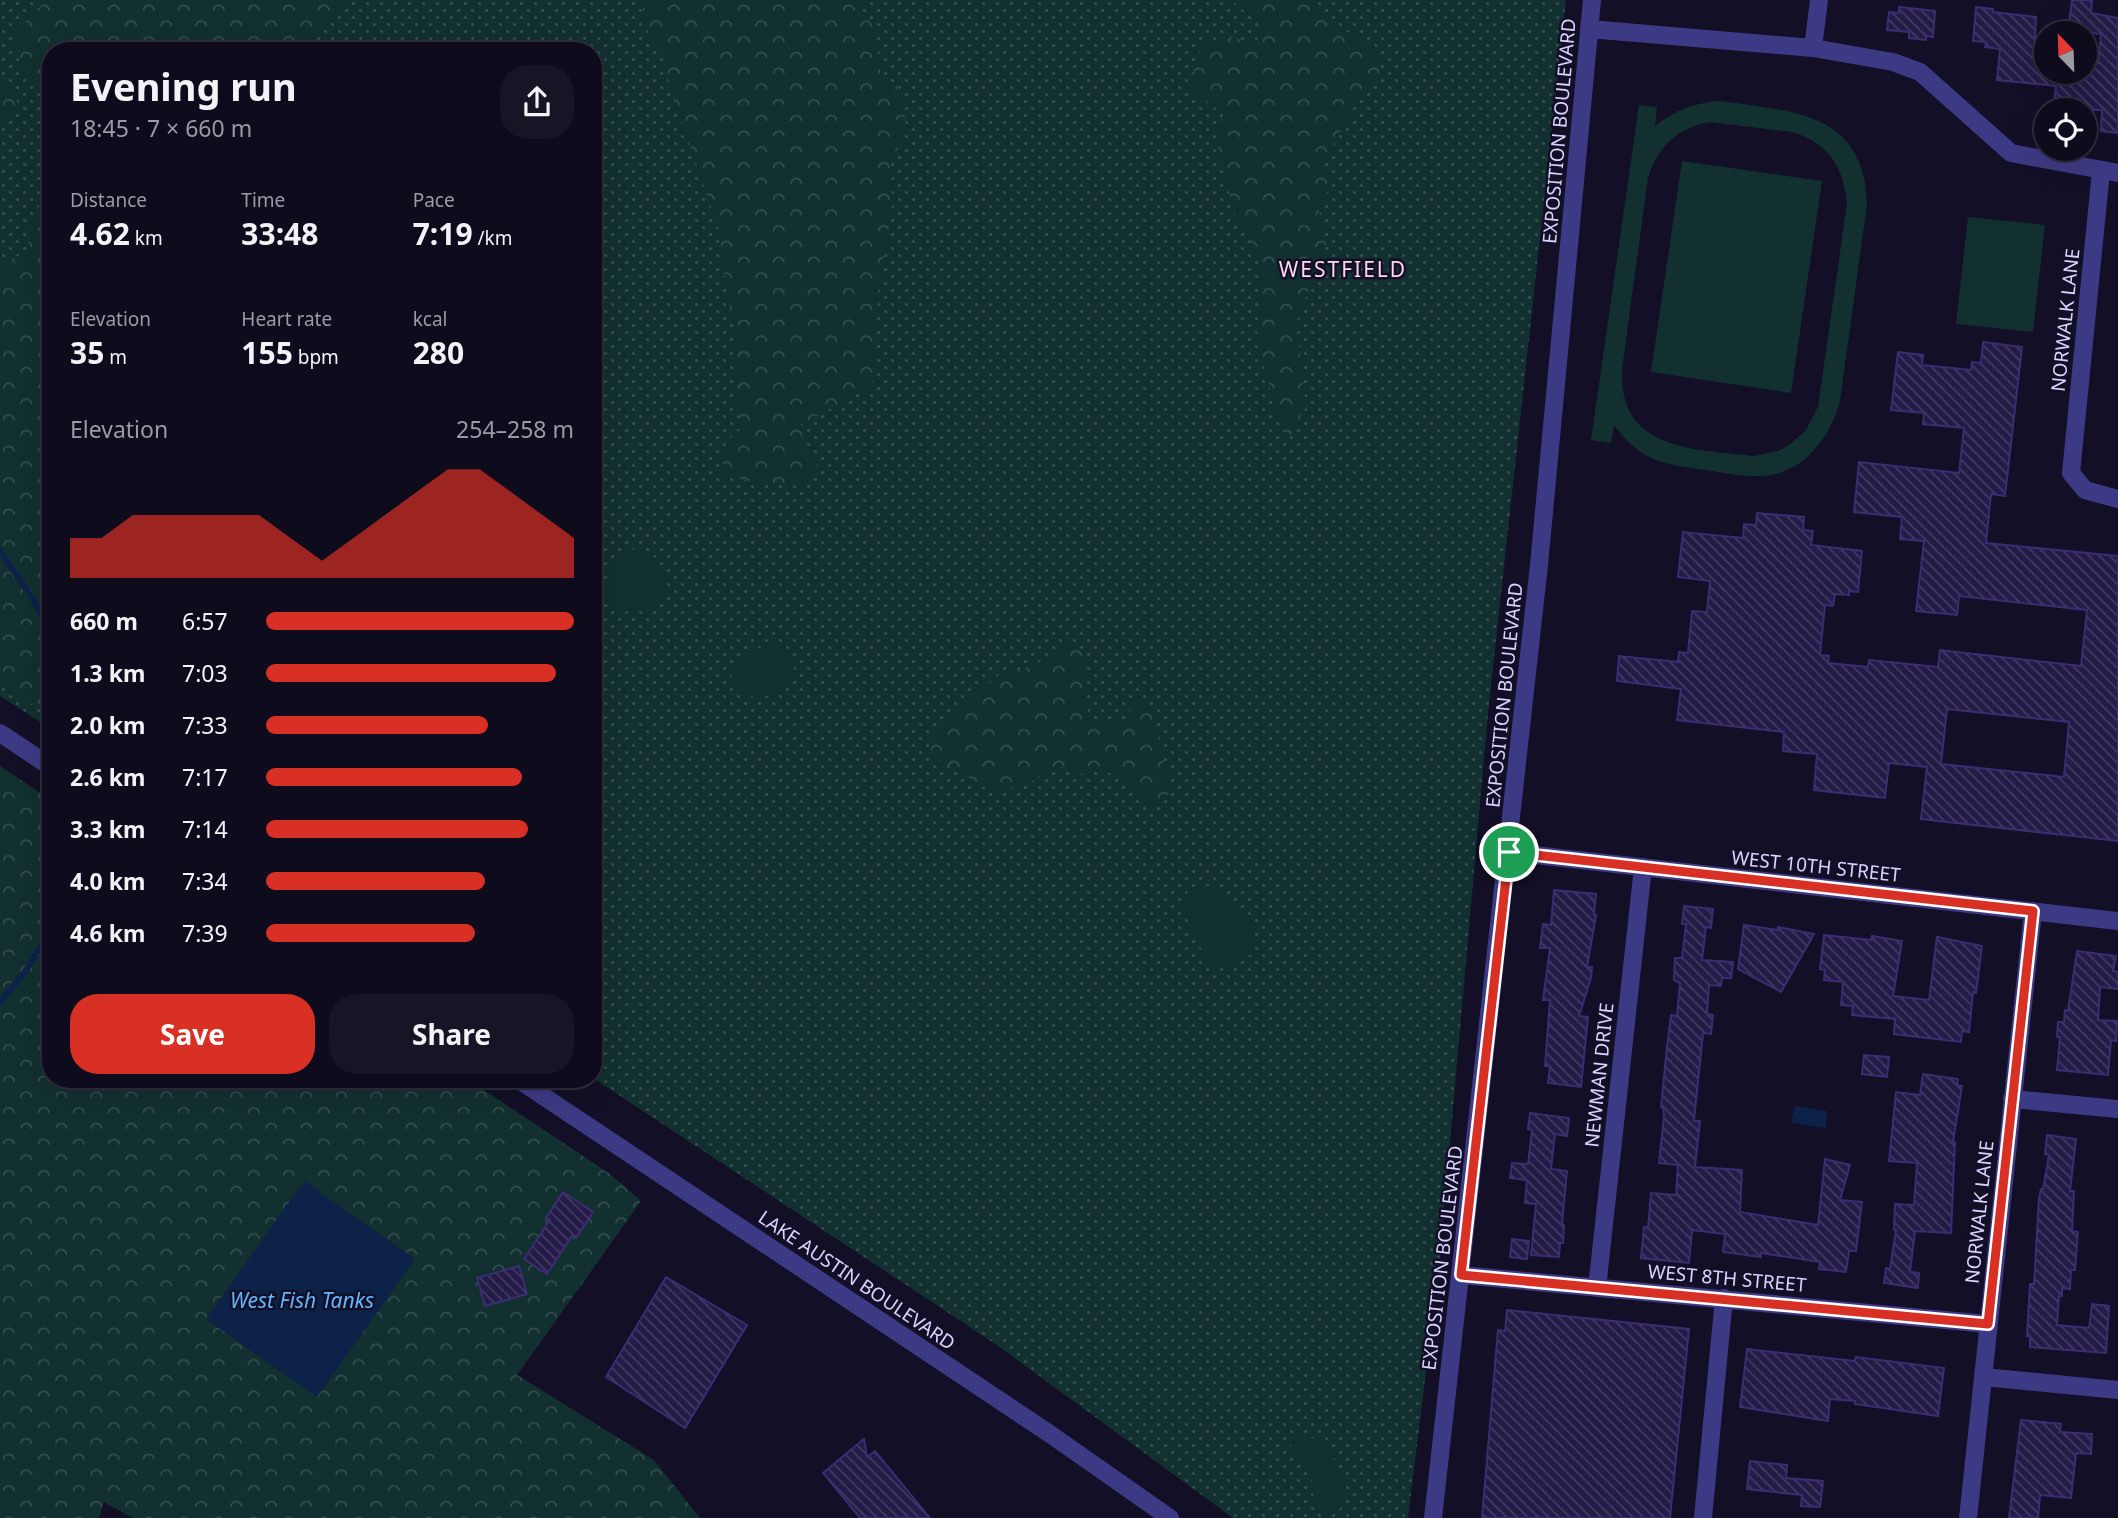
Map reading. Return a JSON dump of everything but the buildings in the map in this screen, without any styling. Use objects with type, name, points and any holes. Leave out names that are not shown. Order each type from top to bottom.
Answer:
[{"type":"street","name":"EXPOSITION BOULEVARD","points":[[1433,1518],[1509,852],[1592,0]]},
{"type":"street","points":[[1813,48],[1819,0]]},
{"type":"street","points":[[1589,29],[1813,48],[1893,62],[1920,72],[2011,153],[2109,172]]},
{"type":"street","name":"NORWALK LANE","points":[[2109,172],[2071,473],[2085,490],[2118,499]]},
{"type":"street","points":[[0,733],[42,761]]},
{"type":"street","name":"WEST 10TH STREET","points":[[1509,852],[2118,921]]},
{"type":"street","name":"NEWMAN DRIVE","points":[[1597,1288],[1643,867]]},
{"type":"street","name":"NORWALK LANE","points":[[1968,1518],[2033,911]]},
{"type":"street","name":"LAKE AUSTIN BOULEVARD","points":[[531,1088],[1050,1434],[1170,1518]]},
{"type":"street","points":[[2012,1099],[2118,1109]]},
{"type":"street","name":"WEST 8TH STREET","points":[[1461,1275],[1988,1324]]},
{"type":"street","points":[[1703,1518],[1724,1298]]},
{"type":"street","points":[[1984,1377],[2118,1390]]},
{"type":"green space","points":[[0,0],[1566,0],[1488,713],[1439,1267],[1408,1518],[1233,1518],[994,1343],[602,1084],[602,42],[42,42],[42,723],[0,696]]},
{"type":"green space","points":[[47,0],[347,0],[339,14],[320,27],[315,42],[42,42],[42,88],[22,67],[13,34]]},
{"type":"green space","points":[[647,0],[858,0],[860,15],[874,25],[881,74],[904,92],[906,134],[891,161],[892,208],[879,288],[872,386],[800,425],[804,444],[817,466],[803,486],[752,482],[721,474],[726,442],[742,428],[732,372],[737,364],[738,352],[723,269],[720,233],[671,91],[663,53],[651,40],[641,12]]},
{"type":"green space","points":[[1231,0],[1316,0],[1327,23],[1374,44],[1381,60],[1379,79],[1358,92],[1348,119],[1324,165],[1333,180],[1319,210],[1326,245],[1296,323],[1306,407],[1286,443],[1257,344],[1260,258],[1235,214],[1218,150],[1215,128],[1224,115],[1189,87],[1202,45],[1227,36],[1257,44],[1258,22]]},
{"type":"green space","points":[[0,75],[17,95],[17,110],[0,121]]},
{"type":"green space","points":[[1711,102],[1772,108],[1819,121],[1838,133],[1853,150],[1863,173],[1867,204],[1840,401],[1829,429],[1812,452],[1801,462],[1775,474],[1740,475],[1666,463],[1634,447],[1614,425],[1611,443],[1591,440],[1639,105],[1657,107],[1655,126],[1677,112]],"holes":[[[1709,122],[1792,132],[1815,142],[1838,167],[1847,203],[1818,407],[1806,430],[1778,451],[1753,456],[1707,451],[1664,441],[1646,431],[1632,416],[1624,396],[1622,369],[1648,178],[1652,167],[1663,148],[1678,134]]]},
{"type":"green space","points":[[1682,161],[1822,181],[1791,393],[1651,372]]},
{"type":"green space","points":[[42,198],[42,711],[0,685],[0,265],[28,251],[30,228]]},
{"type":"green space","points":[[1968,217],[2045,225],[2033,332],[1956,324]]},
{"type":"green space","points":[[634,549],[648,552],[657,560],[666,586],[658,599],[648,606],[621,610],[605,598],[604,592],[612,569],[622,557]]},
{"type":"green space","points":[[1066,644],[1080,648],[1083,657],[1091,723],[1123,723],[1137,698],[1149,704],[1155,712],[1171,788],[1164,802],[1153,806],[1135,787],[1104,770],[1080,774],[1069,766],[1052,769],[1033,781],[1022,782],[1005,792],[993,792],[948,766],[931,751],[931,740],[947,725],[951,713],[965,698],[988,685],[994,678],[1042,661],[1054,649]]},
{"type":"green space","points":[[775,646],[790,657],[795,675],[776,692],[759,697],[744,694],[735,685],[731,673],[736,661],[750,651]]},
{"type":"green space","points":[[0,766],[42,794],[42,1088],[481,1088],[610,1174],[641,1201],[517,1375],[654,1460],[700,1518],[133,1518],[104,1502],[99,1518],[0,1518]]},
{"type":"green space","points":[[1197,886],[1219,889],[1246,919],[1255,938],[1254,947],[1244,959],[1228,965],[1219,965],[1205,958],[1183,904],[1188,891]]},
{"type":"green space","points":[[1301,1436],[1317,1440],[1339,1468],[1345,1493],[1343,1504],[1337,1512],[1326,1516],[1316,1507],[1311,1475],[1291,1449],[1292,1441]]},
{"type":"water","points":[[1795,1106],[1827,1111],[1826,1127],[1792,1123]]},
{"type":"water","name":"West Fish Tanks","points":[[304,1181],[415,1259],[317,1397],[206,1319]]},
{"type":"waterway","points":[[0,551],[42,616]]},
{"type":"waterway","points":[[0,1002],[25,972],[42,944]]},
{"type":"district","name":"WESTFIELD","points":[[1343,270]]},
{"type":"route","points":[[1509,852],[2033,911],[1988,1324],[1461,1275],[1509,852]]}]
